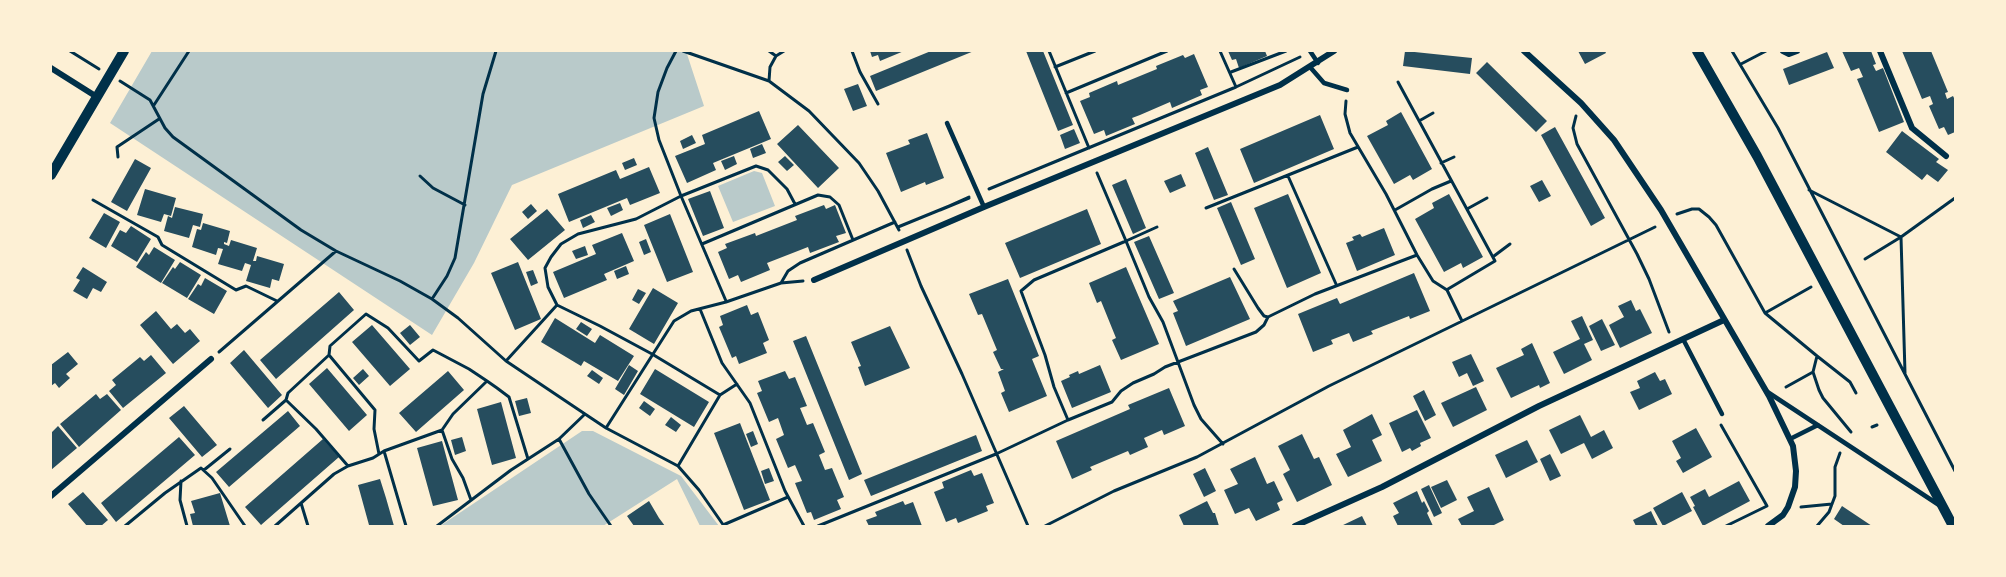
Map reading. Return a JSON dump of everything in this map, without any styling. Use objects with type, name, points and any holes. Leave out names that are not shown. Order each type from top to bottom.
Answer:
[{"type":"street","points":[[51,175],[124,51]]},
{"type":"street","points":[[814,280],[1280,85],[1334,51]]},
{"type":"street","points":[[1524,51],[1581,103],[1614,140],[1643,181],[1766,390],[1790,439],[1795,454],[1796,471],[1795,487],[1788,507],[1783,515],[1768,526]]},
{"type":"street","points":[[1697,51],[1757,156],[1953,526]]},
{"type":"street","points":[[1783,51],[1789,54],[1797,51]]},
{"type":"street","points":[[1880,51],[1912,128],[1946,156]]},
{"type":"street","points":[[51,68],[97,97]]},
{"type":"street","points":[[1294,526],[1382,486],[1539,406],[1724,320]]},
{"type":"street","points":[[51,496],[211,359]]},
{"type":"lane","points":[[1310,51],[1318,63]]},
{"type":"lane","points":[[1310,67],[1324,83],[1347,90]]},
{"type":"lane","points":[[947,123],[984,207]]},
{"type":"lane","points":[[1683,339],[1722,414]]},
{"type":"lane","points":[[1766,390],[1944,509]]},
{"type":"lane","points":[[1790,439],[1818,425]]},
{"type":"path","points":[[70,51],[146,96],[154,105],[168,133],[301,230],[336,251],[432,299],[458,318],[506,360],[585,414],[606,428],[678,466],[699,490],[724,525],[788,497]]},
{"type":"path","points":[[154,105],[189,51]]},
{"type":"path","points":[[432,299],[447,276],[455,258],[483,94],[496,51]]},
{"type":"path","points":[[676,51],[661,84],[654,118],[659,140],[726,302]]},
{"type":"path","points":[[683,51],[769,81],[809,111],[852,156],[896,222],[921,286],[1028,526]]},
{"type":"path","points":[[769,51],[776,56]]},
{"type":"path","points":[[769,81],[770,68],[776,56],[784,51]]},
{"type":"path","points":[[852,51],[860,72],[878,104]]},
{"type":"path","points":[[1049,51],[1089,148]]},
{"type":"path","points":[[1055,67],[1095,51]]},
{"type":"path","points":[[1066,93],[1167,51]]},
{"type":"path","points":[[1220,51],[1236,87]]},
{"type":"path","points":[[1231,72],[1286,51]]},
{"type":"path","points":[[1732,51],[1778,128],[1955,471]]},
{"type":"path","points":[[1740,65],[1766,51]]},
{"type":"path","points":[[989,189],[1236,87],[1303,55]]},
{"type":"path","points":[[1398,82],[1494,256],[1495,261],[1447,290]]},
{"type":"path","points":[[1347,90],[1345,114],[1350,133],[1395,210],[1416,255],[1433,281],[1447,290],[1462,322]]},
{"type":"path","points":[[1581,103],[1572,128],[1574,137],[1649,279],[1673,344]]},
{"type":"path","points":[[1419,121],[1433,113]]},
{"type":"path","points":[[118,157],[117,147],[160,119]]},
{"type":"path","points":[[1206,208],[1358,147]]},
{"type":"path","points":[[1441,163],[1454,157]]},
{"type":"path","points":[[1093,163],[1201,419],[1223,444]]},
{"type":"path","points":[[720,395],[652,354],[557,305],[548,287],[545,268],[561,244],[578,234],[636,219],[681,196],[756,166],[768,170],[787,189],[795,204]]},
{"type":"path","points":[[420,176],[433,188],[465,205]]},
{"type":"path","points":[[1288,176],[1336,285]]},
{"type":"path","points":[[1395,210],[1451,181]]},
{"type":"path","points":[[1809,190],[1901,237]]},
{"type":"path","points":[[898,227],[979,194]]},
{"type":"path","points":[[969,197],[940,210],[979,194]]},
{"type":"path","points":[[702,244],[818,195],[830,197],[839,205],[853,240]]},
{"type":"path","points":[[1467,209],[1487,198]]},
{"type":"path","points":[[1865,258],[1901,237],[1955,198]]},
{"type":"path","points":[[93,200],[158,237],[162,245],[236,290],[246,286],[278,301]]},
{"type":"path","points":[[1677,214],[1699,209],[1709,217],[1716,225],[1765,313],[1850,382],[1856,393]]},
{"type":"path","points":[[780,283],[788,271],[800,263],[896,222]]},
{"type":"path","points":[[1045,526],[1114,491],[1197,457],[1329,386],[1630,240],[1654,226]]},
{"type":"path","points":[[1068,420],[1054,387],[1045,355],[1021,291],[1034,280],[1157,227]]},
{"type":"path","points":[[1901,237],[1905,375]]},
{"type":"path","points":[[1494,256],[1510,244]]},
{"type":"path","points":[[211,359],[336,251]]},
{"type":"path","points":[[818,526],[996,454],[1112,402],[1120,390],[1178,362],[1256,332],[1264,325],[1268,317],[1336,285],[1416,255]]},
{"type":"path","points":[[1234,269],[1258,308],[1264,316],[1268,317]]},
{"type":"path","points":[[606,428],[674,321],[691,311],[726,302],[780,283],[814,280]]},
{"type":"path","points":[[1765,313],[1812,286]]},
{"type":"path","points":[[506,360],[557,305]]},
{"type":"path","points":[[700,309],[722,363],[750,403],[788,497],[804,526]]},
{"type":"path","points":[[263,420],[286,400],[288,393],[329,355],[330,346],[366,314],[388,328],[419,362],[433,350],[487,381],[509,397],[528,459]]},
{"type":"path","points":[[329,355],[375,410],[374,429],[380,454]]},
{"type":"path","points":[[1817,356],[1813,372],[1823,398],[1852,434],[1836,460],[1835,496],[1832,504],[1825,519],[1817,526]]},
{"type":"path","points":[[1786,387],[1813,372]]},
{"type":"path","points":[[274,526],[334,474],[348,466],[372,459],[384,451],[442,430],[453,414],[487,381]]},
{"type":"path","points":[[678,466],[720,395],[737,384]]},
{"type":"path","points":[[286,400],[316,429],[348,466]]},
{"type":"path","points":[[437,526],[559,438],[585,414]]},
{"type":"path","points":[[1722,414],[1721,425],[1767,506],[1726,526]]},
{"type":"path","points":[[1872,428],[1877,425]]},
{"type":"path","points":[[442,430],[452,459],[463,478],[471,500]]},
{"type":"path","points":[[559,438],[589,494],[611,526]]},
{"type":"path","points":[[204,471],[230,449]]},
{"type":"path","points":[[384,451],[406,526]]},
{"type":"path","points":[[125,526],[201,468],[212,478],[245,526]]},
{"type":"path","points":[[181,481],[180,501],[187,526]]},
{"type":"path","points":[[301,503],[308,526]]},
{"type":"path","points":[[1788,507],[1832,504]]},
{"type":"shaded area","points":[[152,51],[686,51],[704,106],[512,185],[474,263],[432,335],[110,123]]},
{"type":"shaded area","points":[[754,171],[762,173],[775,206],[733,222],[718,186]]},
{"type":"shaded area","points":[[582,431],[593,431],[681,476],[719,526],[700,526],[677,479],[603,526],[440,526]]},
{"type":"building","points":[[870,51],[904,51],[880,61],[878,55],[872,57]]},
{"type":"building","points":[[931,51],[974,51],[876,91],[870,76]]},
{"type":"building","points":[[1026,51],[1043,51],[1073,125],[1058,131]]},
{"type":"building","points":[[1228,51],[1265,51],[1267,56],[1239,68],[1236,59],[1232,60]]},
{"type":"building","points":[[1405,51],[1472,58],[1470,74],[1403,66]]},
{"type":"building","points":[[1578,51],[1605,51],[1606,53],[1585,64]]},
{"type":"building","points":[[1842,51],[1871,51],[1876,64],[1873,65],[1876,71],[1883,68],[1904,122],[1879,132],[1857,79],[1863,77],[1859,68],[1851,71]]},
{"type":"building","points":[[1902,51],[1931,51],[1948,92],[1945,93],[1947,99],[1953,96],[1955,100],[1955,132],[1948,135],[1944,127],[1939,129],[1929,106],[1933,104],[1930,96],[1922,99]]},
{"type":"building","points":[[1827,52],[1834,68],[1789,85],[1783,69]]},
{"type":"building","points":[[1194,54],[1208,87],[1200,90],[1202,95],[1172,108],[1170,102],[1132,118],[1135,124],[1106,136],[1104,130],[1094,134],[1080,101],[1090,97],[1089,93],[1117,81],[1118,85],[1157,69],[1156,66],[1183,55],[1185,58]]},
{"type":"building","points":[[1487,62],[1547,121],[1536,132],[1476,73]]},
{"type":"building","points":[[858,84],[867,106],[853,111],[844,89]]},
{"type":"building","points":[[759,111],[771,139],[713,163],[716,170],[687,183],[675,156],[705,144],[702,135]]},
{"type":"building","points":[[1401,112],[1432,169],[1413,180],[1410,175],[1394,184],[1367,136],[1388,125],[1386,121]]},
{"type":"building","points":[[1320,115],[1334,149],[1254,183],[1240,149]]},
{"type":"building","points":[[798,125],[839,168],[818,188],[777,144]]},
{"type":"building","points":[[1555,127],[1605,218],[1591,226],[1541,135]]},
{"type":"building","points":[[1074,129],[1080,143],[1065,149],[1060,135]]},
{"type":"building","points":[[1902,131],[1939,159],[1936,162],[1948,170],[1938,182],[1927,174],[1922,180],[1886,152]]},
{"type":"building","points":[[927,133],[944,178],[926,185],[925,182],[901,192],[886,153],[910,144],[908,140]]},
{"type":"building","points":[[692,135],[696,143],[683,149],[680,141]]},
{"type":"building","points":[[762,144],[766,153],[753,158],[750,149]]},
{"type":"building","points":[[1208,147],[1228,195],[1214,200],[1195,153]]},
{"type":"building","points":[[734,156],[737,164],[725,170],[721,161]]},
{"type":"building","points":[[785,156],[794,165],[787,171],[778,162]]},
{"type":"building","points":[[634,158],[637,165],[625,170],[622,163]]},
{"type":"building","points":[[135,159],[151,168],[127,211],[111,202]]},
{"type":"building","points":[[649,167],[660,193],[630,205],[627,198],[569,222],[558,194],[616,170],[620,179]]},
{"type":"building","points":[[1181,174],[1186,186],[1170,193],[1164,181]]},
{"type":"building","points":[[1126,179],[1146,228],[1133,234],[1112,185]]},
{"type":"building","points":[[1542,180],[1551,196],[1539,202],[1530,186]]},
{"type":"building","points":[[145,189],[176,198],[171,216],[164,214],[161,222],[137,215]]},
{"type":"building","points":[[710,191],[724,228],[703,236],[688,199]]},
{"type":"building","points":[[1288,194],[1321,273],[1287,288],[1254,208]]},
{"type":"building","points":[[1449,194],[1483,257],[1463,268],[1461,263],[1444,272],[1415,219],[1434,208],[1432,203]]},
{"type":"building","points":[[1231,202],[1255,259],[1241,265],[1217,208]]},
{"type":"building","points":[[620,203],[623,210],[611,216],[607,208]]},
{"type":"building","points":[[531,204],[537,211],[528,219],[522,212]]},
{"type":"building","points":[[824,205],[826,209],[835,205],[846,233],[836,236],[839,242],[810,253],[808,247],[767,263],[770,270],[741,282],[738,275],[729,279],[718,252],[727,248],[725,244],[755,233],[756,236],[797,220],[795,216]]},
{"type":"building","points":[[175,207],[203,214],[200,227],[193,225],[189,238],[164,231],[168,216],[172,218]]},
{"type":"building","points":[[547,209],[565,230],[528,260],[510,239]]},
{"type":"building","points":[[1087,209],[1101,244],[1020,278],[1005,243]]},
{"type":"building","points":[[104,213],[120,222],[106,248],[89,238]]},
{"type":"building","points":[[670,214],[693,272],[667,282],[644,225]]},
{"type":"building","points":[[591,215],[595,222],[583,228],[580,220]]},
{"type":"building","points":[[203,223],[230,231],[227,243],[224,242],[224,244],[229,246],[231,240],[257,248],[253,261],[256,261],[257,256],[284,264],[279,281],[272,279],[270,288],[246,281],[251,265],[245,263],[242,271],[218,264],[223,249],[218,248],[216,255],[192,247],[197,229],[201,230]]},
{"type":"building","points":[[131,226],[151,239],[137,262],[111,246],[120,230],[126,233]]},
{"type":"building","points":[[1384,228],[1395,255],[1357,271],[1346,243],[1354,240],[1352,237],[1360,234],[1362,237]]},
{"type":"building","points":[[622,233],[634,261],[604,274],[607,280],[564,298],[553,272],[596,254],[592,245]]},
{"type":"building","points":[[1149,236],[1174,293],[1159,299],[1134,242]]},
{"type":"building","points":[[646,239],[651,252],[644,255],[639,242]]},
{"type":"building","points":[[585,246],[588,255],[576,259],[572,251]]},
{"type":"building","points":[[154,247],[175,260],[161,283],[136,267],[146,252],[149,255]]},
{"type":"building","points":[[180,262],[201,275],[187,298],[162,283],[173,267],[175,269]]},
{"type":"building","points":[[518,262],[541,319],[515,330],[491,273]]},
{"type":"building","points":[[626,266],[629,274],[617,279],[614,271]]},
{"type":"building","points":[[83,267],[107,282],[101,292],[93,288],[87,299],[73,291],[80,280],[76,278]]},
{"type":"building","points":[[1126,267],[1159,344],[1121,360],[1112,340],[1116,338],[1101,301],[1097,303],[1089,283]]},
{"type":"building","points":[[533,270],[538,283],[531,286],[526,272]]},
{"type":"building","points":[[1414,273],[1430,311],[1410,319],[1409,316],[1371,331],[1373,334],[1353,342],[1349,333],[1331,340],[1333,344],[1313,352],[1298,314],[1337,298],[1340,304]]},
{"type":"building","points":[[1230,277],[1250,319],[1186,346],[1173,313],[1178,311],[1173,301]]},
{"type":"building","points":[[205,278],[227,291],[214,314],[188,299],[198,284],[201,286]]},
{"type":"building","points":[[1008,279],[1039,356],[1032,359],[1047,396],[1009,412],[1001,393],[1005,391],[998,372],[1004,369],[1001,369],[993,352],[997,350],[982,314],[978,315],[969,294]]},
{"type":"building","points":[[653,288],[678,303],[654,344],[629,329]]},
{"type":"building","points":[[638,289],[646,293],[639,304],[632,300]]},
{"type":"building","points":[[339,292],[354,310],[276,379],[260,360]]},
{"type":"building","points":[[1631,300],[1636,311],[1640,309],[1652,333],[1620,348],[1609,325],[1624,317],[1618,306]]},
{"type":"building","points":[[747,305],[751,315],[758,312],[769,340],[763,343],[767,353],[739,364],[736,356],[732,358],[719,327],[723,325],[720,316]]},
{"type":"building","points":[[156,311],[171,329],[177,324],[185,333],[190,329],[200,341],[173,364],[140,325]]},
{"type":"building","points":[[1582,316],[1593,340],[1584,344],[1592,360],[1564,374],[1553,352],[1580,339],[1571,321]]},
{"type":"building","points":[[555,318],[595,343],[600,335],[634,356],[618,381],[584,361],[581,366],[541,342]]},
{"type":"building","points":[[1602,319],[1615,345],[1601,351],[1589,326]]},
{"type":"building","points":[[581,322],[592,329],[587,336],[576,329]]},
{"type":"building","points":[[372,325],[410,369],[390,386],[352,342]]},
{"type":"building","points":[[410,325],[420,337],[410,345],[400,333]]},
{"type":"building","points":[[890,326],[910,368],[865,386],[858,367],[861,366],[851,342]]},
{"type":"building","points":[[806,336],[862,474],[849,480],[793,341]]},
{"type":"building","points":[[1532,343],[1550,383],[1540,388],[1539,385],[1511,398],[1496,368],[1524,355],[1521,349]]},
{"type":"building","points":[[244,350],[282,395],[268,408],[230,363]]},
{"type":"building","points":[[68,352],[78,364],[66,374],[70,378],[59,388],[55,383],[51,386],[51,365]]},
{"type":"building","points":[[1471,354],[1484,381],[1473,386],[1467,373],[1459,377],[1452,362]]},
{"type":"building","points":[[151,355],[166,373],[123,408],[109,391],[116,385],[112,380],[140,357],[144,361]]},
{"type":"building","points":[[629,365],[638,371],[624,395],[615,389]]},
{"type":"building","points":[[1100,365],[1111,392],[1072,408],[1061,381],[1078,371],[1079,374]]},
{"type":"building","points":[[327,368],[367,415],[349,431],[309,384]]},
{"type":"building","points":[[363,369],[369,376],[359,385],[353,378]]},
{"type":"building","points":[[655,369],[709,402],[694,427],[640,394]]},
{"type":"building","points":[[592,370],[603,378],[599,384],[587,376]]},
{"type":"building","points":[[448,371],[464,390],[416,432],[399,413]]},
{"type":"building","points":[[785,371],[789,379],[795,377],[807,406],[800,408],[807,425],[813,423],[825,452],[819,455],[825,470],[832,468],[844,497],[837,500],[841,509],[814,520],[811,512],[807,513],[795,483],[802,481],[795,465],[788,468],[776,439],[784,435],[778,418],[769,422],[757,393],[762,391],[758,381]]},
{"type":"building","points":[[1655,372],[1660,381],[1665,379],[1672,394],[1639,410],[1630,392],[1640,388],[1637,381]]},
{"type":"building","points":[[1476,387],[1487,410],[1453,427],[1441,403]]},
{"type":"building","points":[[1169,388],[1185,426],[1164,435],[1162,430],[1144,438],[1148,447],[1130,455],[1128,451],[1090,467],[1092,470],[1072,479],[1056,441],[1130,409],[1128,405]]},
{"type":"building","points":[[1424,390],[1436,415],[1425,421],[1413,396]]},
{"type":"building","points":[[96,394],[100,399],[107,394],[121,410],[79,447],[60,424]]},
{"type":"building","points":[[527,398],[531,413],[519,416],[515,401]]},
{"type":"building","points":[[644,401],[655,409],[650,416],[639,408]]},
{"type":"building","points":[[501,402],[516,458],[492,465],[477,409]]},
{"type":"building","points":[[184,406],[217,445],[202,457],[169,418]]},
{"type":"building","points":[[1417,410],[1431,438],[1420,443],[1421,446],[1412,451],[1410,448],[1402,452],[1389,423]]},
{"type":"building","points":[[288,411],[300,426],[229,487],[216,472]]},
{"type":"building","points":[[1372,414],[1382,435],[1372,440],[1382,461],[1348,477],[1336,454],[1351,447],[1343,430]]},
{"type":"building","points":[[1580,415],[1591,437],[1604,430],[1613,448],[1592,459],[1584,443],[1561,454],[1549,430]]},
{"type":"building","points":[[671,417],[681,425],[676,432],[665,425]]},
{"type":"building","points":[[740,423],[770,500],[744,510],[714,433]]},
{"type":"building","points":[[58,426],[77,448],[51,470],[51,433]]},
{"type":"building","points":[[1696,428],[1712,457],[1683,473],[1676,461],[1681,458],[1672,441]]},
{"type":"building","points":[[753,431],[758,444],[751,447],[746,434]]},
{"type":"building","points":[[1302,434],[1314,459],[1319,457],[1332,485],[1297,502],[1283,474],[1290,470],[1278,446]]},
{"type":"building","points":[[976,435],[982,451],[871,496],[864,480]]},
{"type":"building","points":[[179,437],[195,455],[116,522],[101,503]]},
{"type":"building","points":[[462,437],[466,451],[455,455],[451,440]]},
{"type":"building","points":[[323,439],[339,457],[261,525],[245,507]]},
{"type":"building","points":[[1527,440],[1538,462],[1506,478],[1495,455]]},
{"type":"building","points":[[442,441],[458,500],[433,506],[417,448]]},
{"type":"building","points":[[1550,454],[1561,476],[1550,481],[1540,459]]},
{"type":"building","points":[[1255,457],[1267,484],[1274,481],[1283,500],[1277,503],[1280,510],[1256,521],[1249,508],[1235,514],[1224,490],[1238,484],[1230,469]]},
{"type":"building","points":[[769,468],[774,481],[765,484],[761,471]]},
{"type":"building","points":[[1205,468],[1216,491],[1204,497],[1193,474]]},
{"type":"building","points":[[971,470],[974,476],[982,473],[994,503],[986,506],[988,511],[958,523],[956,518],[946,522],[934,492],[944,488],[942,482]]},
{"type":"building","points":[[380,479],[394,526],[369,525],[358,485]]},
{"type":"building","points":[[1447,480],[1457,500],[1441,508],[1431,487]]},
{"type":"building","points":[[1739,481],[1750,501],[1703,526],[1690,497],[1705,489],[1709,497]]},
{"type":"building","points":[[1429,485],[1442,513],[1434,517],[1421,489]]},
{"type":"building","points":[[1489,487],[1504,520],[1492,526],[1462,526],[1458,519],[1474,511],[1467,497]]},
{"type":"building","points":[[1417,491],[1422,503],[1424,501],[1429,511],[1427,513],[1433,526],[1398,526],[1393,516],[1399,513],[1393,503]]},
{"type":"building","points":[[83,492],[108,520],[101,526],[87,526],[68,504]]},
{"type":"building","points":[[1682,492],[1692,511],[1663,526],[1653,508]]},
{"type":"building","points":[[220,493],[230,526],[193,526],[190,514],[195,513],[191,501]]},
{"type":"building","points":[[649,501],[665,526],[634,526],[627,516]]},
{"type":"building","points":[[903,501],[905,505],[913,502],[922,526],[869,526],[866,520],[877,516],[875,512]]},
{"type":"building","points":[[1207,501],[1215,513],[1219,526],[1184,526],[1179,515]]},
{"type":"building","points":[[1842,506],[1872,526],[1844,526],[1834,519]]},
{"type":"building","points":[[1651,511],[1658,526],[1636,526],[1633,520]]},
{"type":"building","points":[[1362,516],[1367,526],[1341,526]]}]
